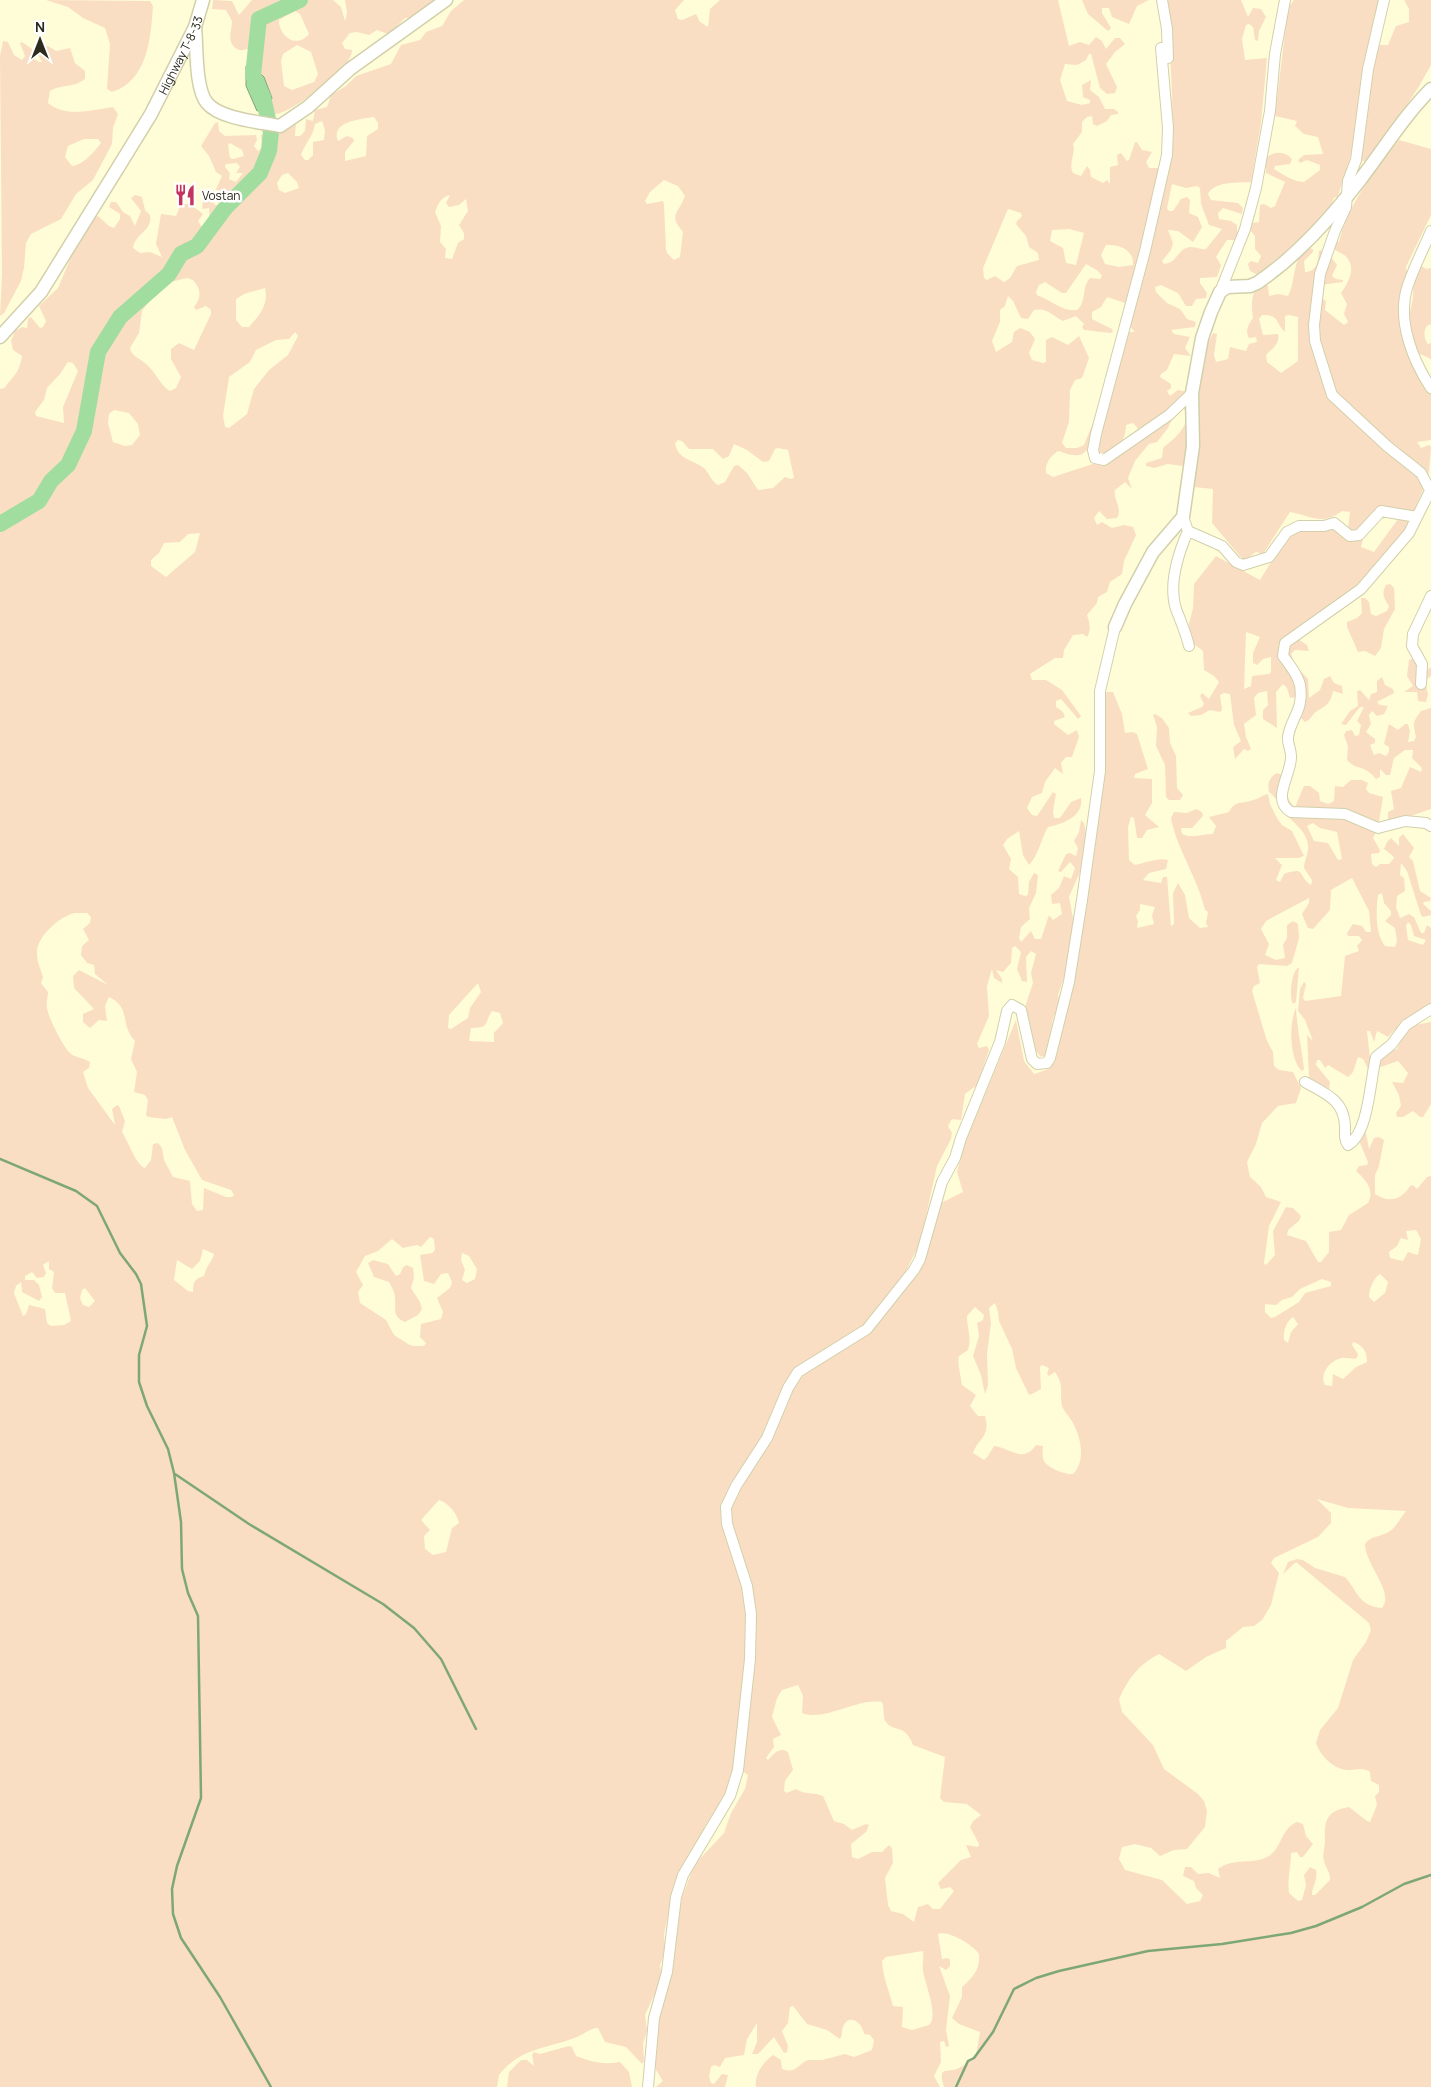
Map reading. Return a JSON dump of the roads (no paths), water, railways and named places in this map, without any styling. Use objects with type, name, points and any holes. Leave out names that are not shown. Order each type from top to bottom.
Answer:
[{"type":"street","points":[[195,27],[203,0]]},
{"type":"street","name":"Highway T-8-33","points":[[195,27],[200,88],[207,103],[227,115],[280,126],[308,107],[350,69],[446,0]]},
{"type":"street","points":[[1162,0],[1167,29],[1168,60],[1165,86]]},
{"type":"street","points":[[1189,646],[1173,596],[1175,572],[1181,546],[1188,530],[1183,516],[1193,446],[1192,393],[1202,338],[1245,229],[1256,188],[1270,111],[1275,54],[1285,0]]},
{"type":"street","points":[[1384,0],[1368,68],[1356,160],[1348,181],[1346,207],[1335,231],[1320,274],[1314,325],[1318,356],[1332,395],[1387,446],[1421,473],[1431,491],[1418,517],[1398,549],[1361,589],[1285,643],[1283,656],[1299,683],[1300,698],[1298,712],[1288,736],[1291,756],[1281,800],[1285,808],[1291,812],[1345,814],[1378,828],[1405,821],[1426,823],[1431,826]]},
{"type":"street","name":"Highway T-8-33","points":[[0,337],[41,292],[151,114],[195,27]]},
{"type":"street","points":[[1161,48],[1168,128],[1163,176],[1131,307],[1109,379],[1093,450],[1095,458],[1104,460],[1169,415],[1192,393]]},
{"type":"street","points":[[1220,292],[1227,287],[1250,286],[1270,275],[1305,243],[1360,180],[1405,117],[1431,89]]},
{"type":"street","points":[[1431,231],[1407,290],[1404,308],[1410,344],[1418,368],[1431,388]]},
{"type":"street","points":[[1188,530],[1222,546],[1232,558],[1243,565],[1268,557],[1287,532],[1299,526],[1324,526],[1334,523],[1350,536],[1359,536],[1381,511],[1418,517]]},
{"type":"street","points":[[648,2087],[654,2018],[667,1972],[676,1896],[683,1875],[730,1796],[738,1770],[750,1659],[751,1614],[747,1586],[726,1524],[726,1508],[736,1486],[767,1438],[788,1388],[798,1372],[868,1329],[920,1260],[942,1182],[955,1158],[961,1138],[1000,1042],[1007,1011],[1012,1005],[1021,1010],[1032,1059],[1037,1064],[1042,1065],[1047,1064],[1050,1058],[1069,982],[1082,900],[1100,771],[1100,691],[1115,627],[1124,604],[1153,552],[1183,516]]},
{"type":"street","points":[[1421,684],[1422,664],[1412,646],[1431,596]]},
{"type":"street","points":[[1305,1082],[1341,1106],[1344,1114],[1345,1141],[1348,1145],[1355,1141],[1366,1116],[1376,1057],[1391,1045],[1406,1024],[1431,1009]]},
{"type":"waterway","points":[[0,524],[39,501],[51,481],[68,465],[84,431],[98,352],[120,317],[169,274],[181,254],[197,246],[226,207],[260,173],[269,151],[271,132],[263,97],[253,75],[259,19],[300,0]]},
{"type":"waterway","points":[[0,1159],[76,1191],[97,1206],[120,1253],[141,1284],[147,1326],[139,1355],[139,1382],[147,1406],[168,1449],[174,1473],[181,1522],[182,1569],[188,1593],[198,1616],[201,1798],[177,1866],[172,1889],[173,1914],[181,1938],[220,1997],[271,2087]]},
{"type":"waterway","points":[[175,1474],[249,1524],[383,1604],[414,1628],[441,1659],[476,1729]]},
{"type":"waterway","points":[[956,2087],[968,2061],[974,2058],[993,2032],[1014,1989],[1036,1978],[1148,1951],[1222,1944],[1291,1933],[1316,1926],[1362,1907],[1404,1884],[1431,1875]]},
{"type":"place","name":"Vostan","points":[[185,195]]}]
